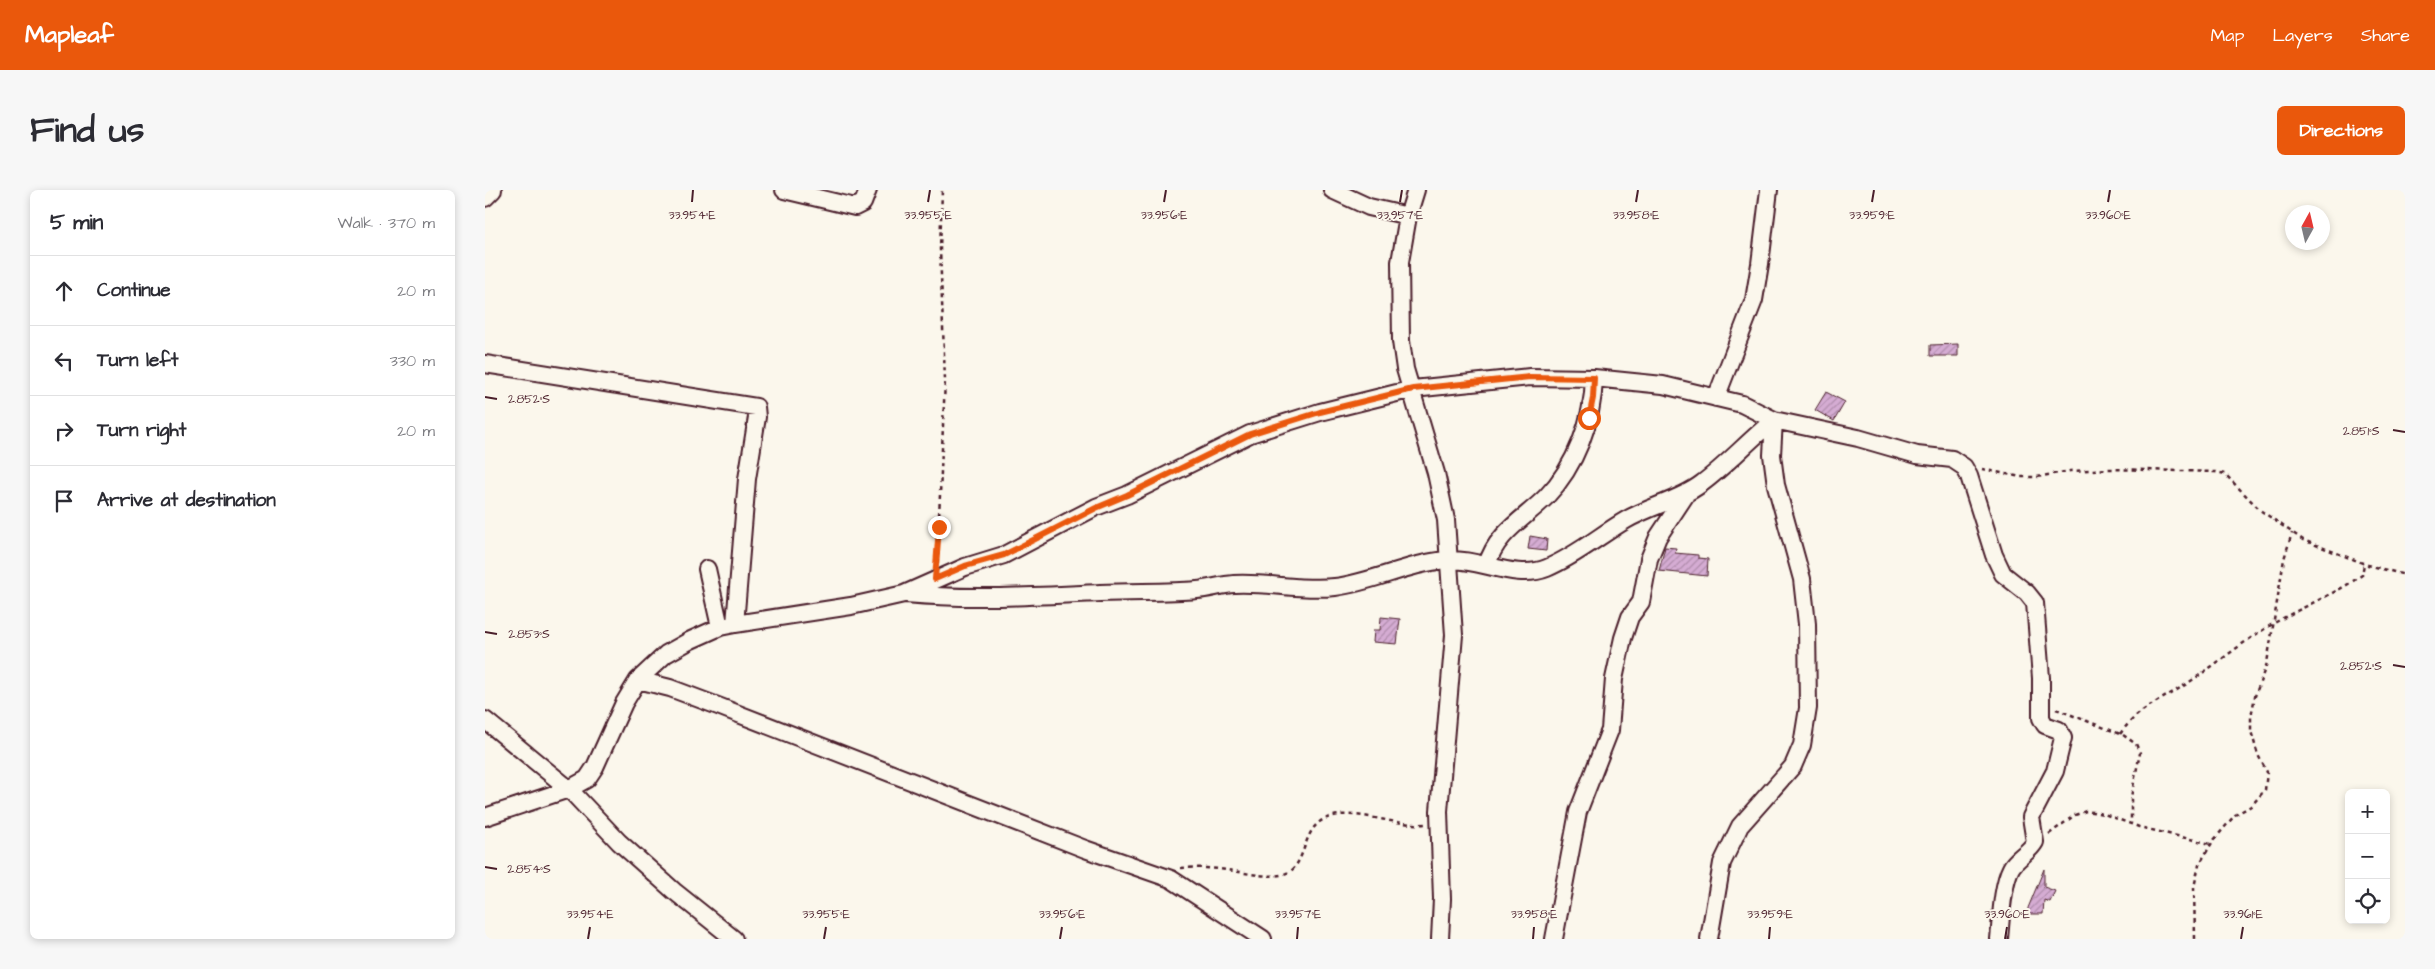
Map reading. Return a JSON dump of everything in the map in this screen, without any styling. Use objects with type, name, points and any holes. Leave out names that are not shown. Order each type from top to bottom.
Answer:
[{"type":"street","points":[[485,198],[493,190]]},
{"type":"street","points":[[784,190],[855,207],[863,203],[868,190]]},
{"type":"street","points":[[1332,190],[1369,206],[1408,216]]},
{"type":"street","points":[[1416,190],[1408,216],[1400,262],[1400,319],[1405,369],[1413,389],[1436,473],[1446,520],[1454,635],[1440,821],[1441,939]]},
{"type":"street","points":[[1716,398],[1754,300],[1761,264],[1769,190]]},
{"type":"street","points":[[485,364],[756,407],[757,417],[728,626]]},
{"type":"street","points":[[485,817],[569,789],[587,779],[595,767],[624,703],[639,680],[666,654],[728,626],[851,606],[904,594],[965,566],[1004,555],[1096,508],[1127,495],[1250,434],[1320,412],[1413,389],[1530,377],[1594,378],[1663,384],[1742,404],[1774,420],[1857,438],[1917,455],[1952,459],[1964,467],[1969,476],[1994,554],[2003,574],[2027,593],[2035,604],[2042,723],[2059,730],[2063,738],[2055,771],[2031,817],[2035,842],[2015,863],[2008,875],[1999,939]]},
{"type":"street","points":[[1487,565],[1496,543],[1512,525],[1547,496],[1570,462],[1589,418],[1594,378]]},
{"type":"street","points":[[904,594],[967,599],[1017,598],[1102,592],[1199,590],[1231,584],[1271,583],[1308,588],[1333,587],[1379,577],[1413,566],[1449,560],[1521,572],[1546,568],[1627,520],[1687,493],[1703,483],[1774,420]]},
{"type":"street","points":[[1709,939],[1722,863],[1740,826],[1793,766],[1802,745],[1808,708],[1807,624],[1802,579],[1776,485],[1772,455],[1774,420]]},
{"type":"street","points":[[1554,939],[1578,812],[1610,730],[1614,679],[1623,638],[1630,617],[1641,602],[1648,564],[1658,537],[1687,493]]},
{"type":"street","points":[[707,569],[728,626]]},
{"type":"street","points":[[639,680],[670,688],[1085,849],[1171,879],[1263,939]]},
{"type":"street","points":[[485,720],[569,789],[619,842],[674,891],[734,939]]},
{"type":"path","points":[[935,579],[945,380],[940,241],[942,190]]},
{"type":"path","points":[[1964,467],[1997,471],[2021,477],[2037,477],[2070,470],[2111,469],[2215,472],[2225,474],[2255,506],[2292,533],[2328,551],[2364,564],[2405,575]]},
{"type":"path","points":[[2195,939],[2195,887],[2199,865],[2211,844],[2235,815],[2251,806],[2265,790],[2267,772],[2256,749],[2251,718],[2255,696],[2267,663],[2283,559],[2292,533]]},
{"type":"path","points":[[2120,734],[2139,711],[2181,687],[2229,652],[2273,624],[2327,594],[2341,589],[2361,575],[2364,564]]},
{"type":"path","points":[[2041,702],[2130,738],[2140,753],[2131,797],[2131,823]]},
{"type":"path","points":[[2035,842],[2046,837],[2075,815],[2086,811],[2104,814],[2211,844]]},
{"type":"path","points":[[1181,868],[1227,870],[1270,876],[1285,873],[1294,868],[1309,834],[1327,818],[1368,817],[1405,824],[1440,821]]},
{"type":"building","points":[[1958,344],[1958,356],[1930,356],[1930,345]]},
{"type":"building","points":[[1826,392],[1845,402],[1834,421],[1815,410]]},
{"type":"building","points":[[1530,536],[1547,539],[1546,551],[1528,549]]},
{"type":"building","points":[[1665,547],[1676,548],[1675,553],[1698,555],[1698,558],[1708,559],[1707,576],[1659,571]]},
{"type":"building","points":[[1381,617],[1400,619],[1397,644],[1373,642],[1374,630],[1380,630]]},
{"type":"building","points":[[2044,869],[2044,887],[2055,891],[2050,902],[2044,900],[2043,914],[2028,914],[2028,908]]},
{"type":"route","points":[[939,527],[935,579],[965,566],[1004,555],[1096,508],[1127,495],[1250,434],[1320,412],[1413,389],[1530,377],[1594,378],[1589,418]]}]
